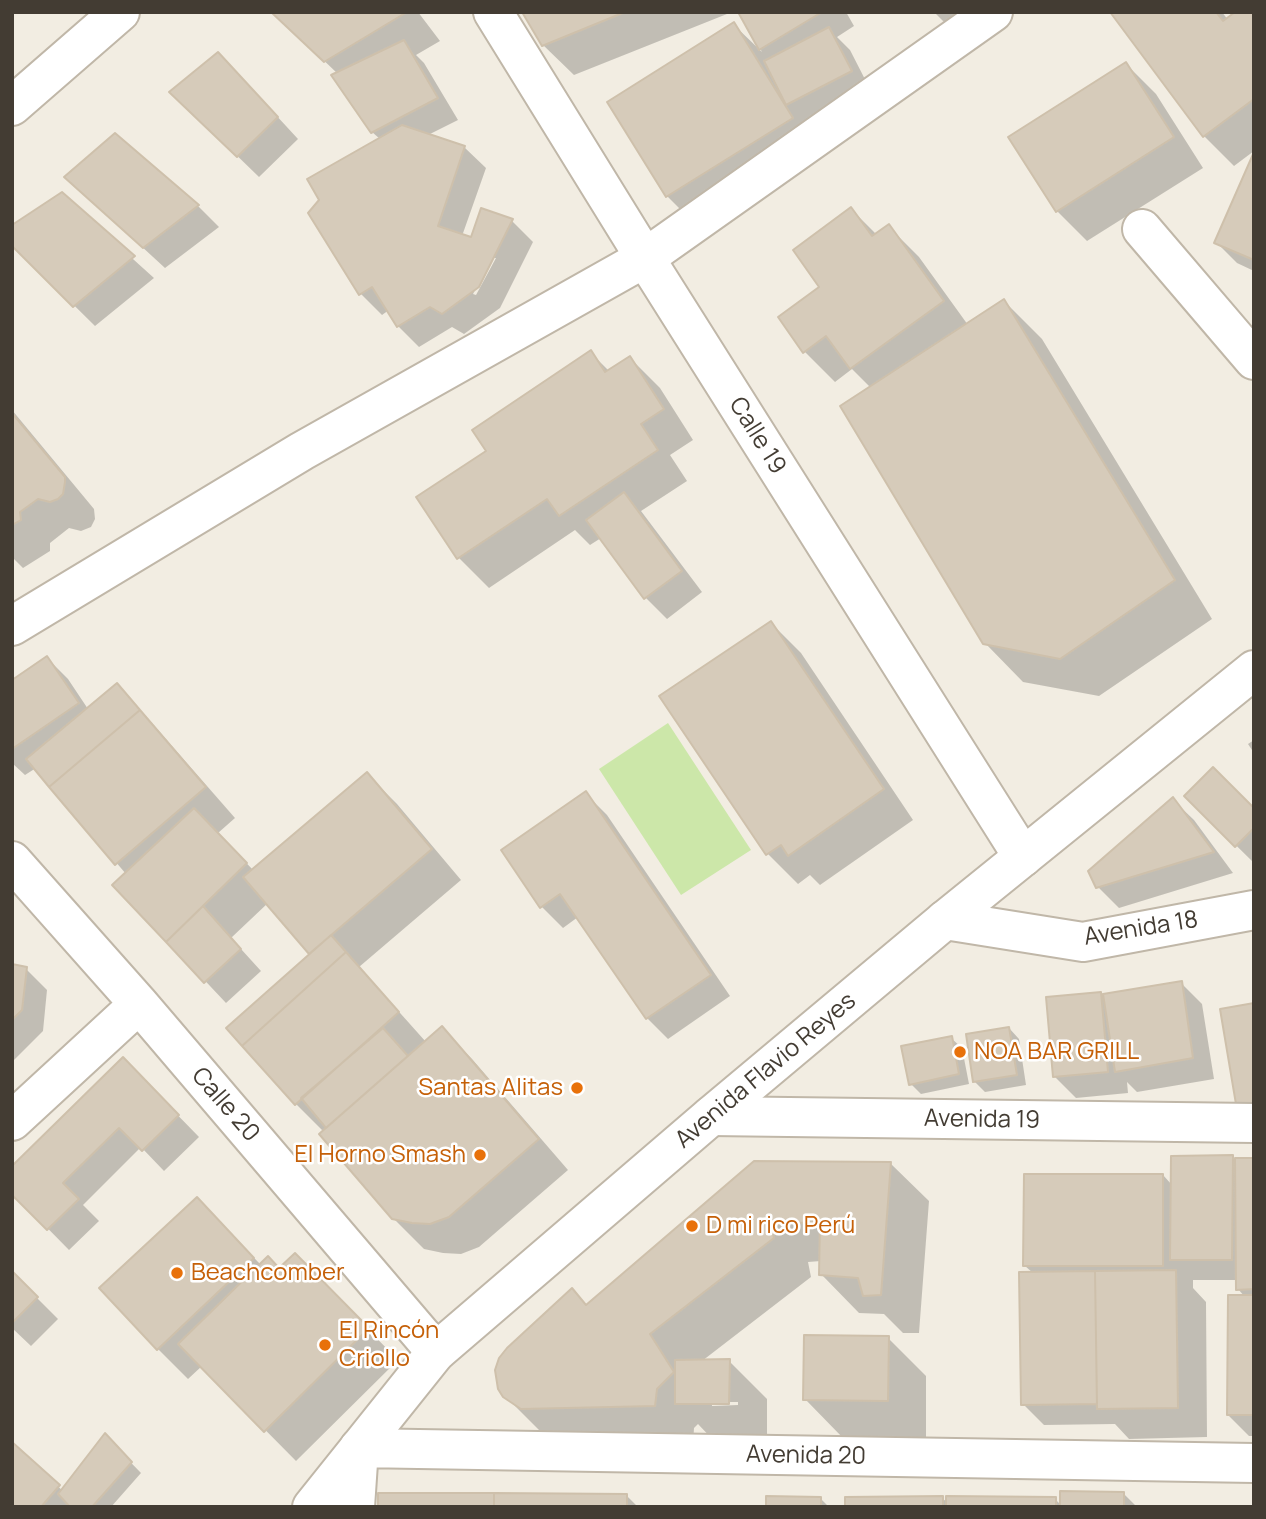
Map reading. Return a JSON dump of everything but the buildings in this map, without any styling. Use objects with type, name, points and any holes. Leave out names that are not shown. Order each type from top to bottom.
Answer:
[{"type":"street","points":[[12,106],[120,12]]},
{"type":"street","name":"Calle 19","points":[[494,12],[645,258],[1023,857]]},
{"type":"street","points":[[12,626],[302,451],[645,258],[993,12]]},
{"type":"street","points":[[1142,229],[1254,360]]},
{"type":"street","name":"Avenida Flavio Reyes","points":[[313,1507],[436,1352],[945,920],[1254,670]]},
{"type":"street","name":"Calle 20","points":[[12,861],[139,1004],[436,1352]]},
{"type":"street","name":"Avenida 18","points":[[945,920],[1083,942],[1254,910]]},
{"type":"street","points":[[12,1121],[139,1004]]},
{"type":"street","name":"Avenida 19","points":[[711,1116],[1254,1123]]},
{"type":"street","points":[[355,1507],[359,1448]]},
{"type":"street","name":"Avenida 20","points":[[359,1448],[1254,1463]]},
{"type":"green space","points":[[668,723],[751,850],[681,895],[599,769]]},
{"type":"place","name":"NOA BAR GRILL","points":[[960,1052]]},
{"type":"place","name":"Santas Alitas","points":[[577,1088]]},
{"type":"place","name":"El Horno Smash","points":[[480,1155]]},
{"type":"place","name":"D mi rico Perú","points":[[692,1226]]},
{"type":"place","name":"Beachcomber","points":[[177,1273]]},
{"type":"place","name":"El Rincón Criollo","points":[[325,1345]]}]
